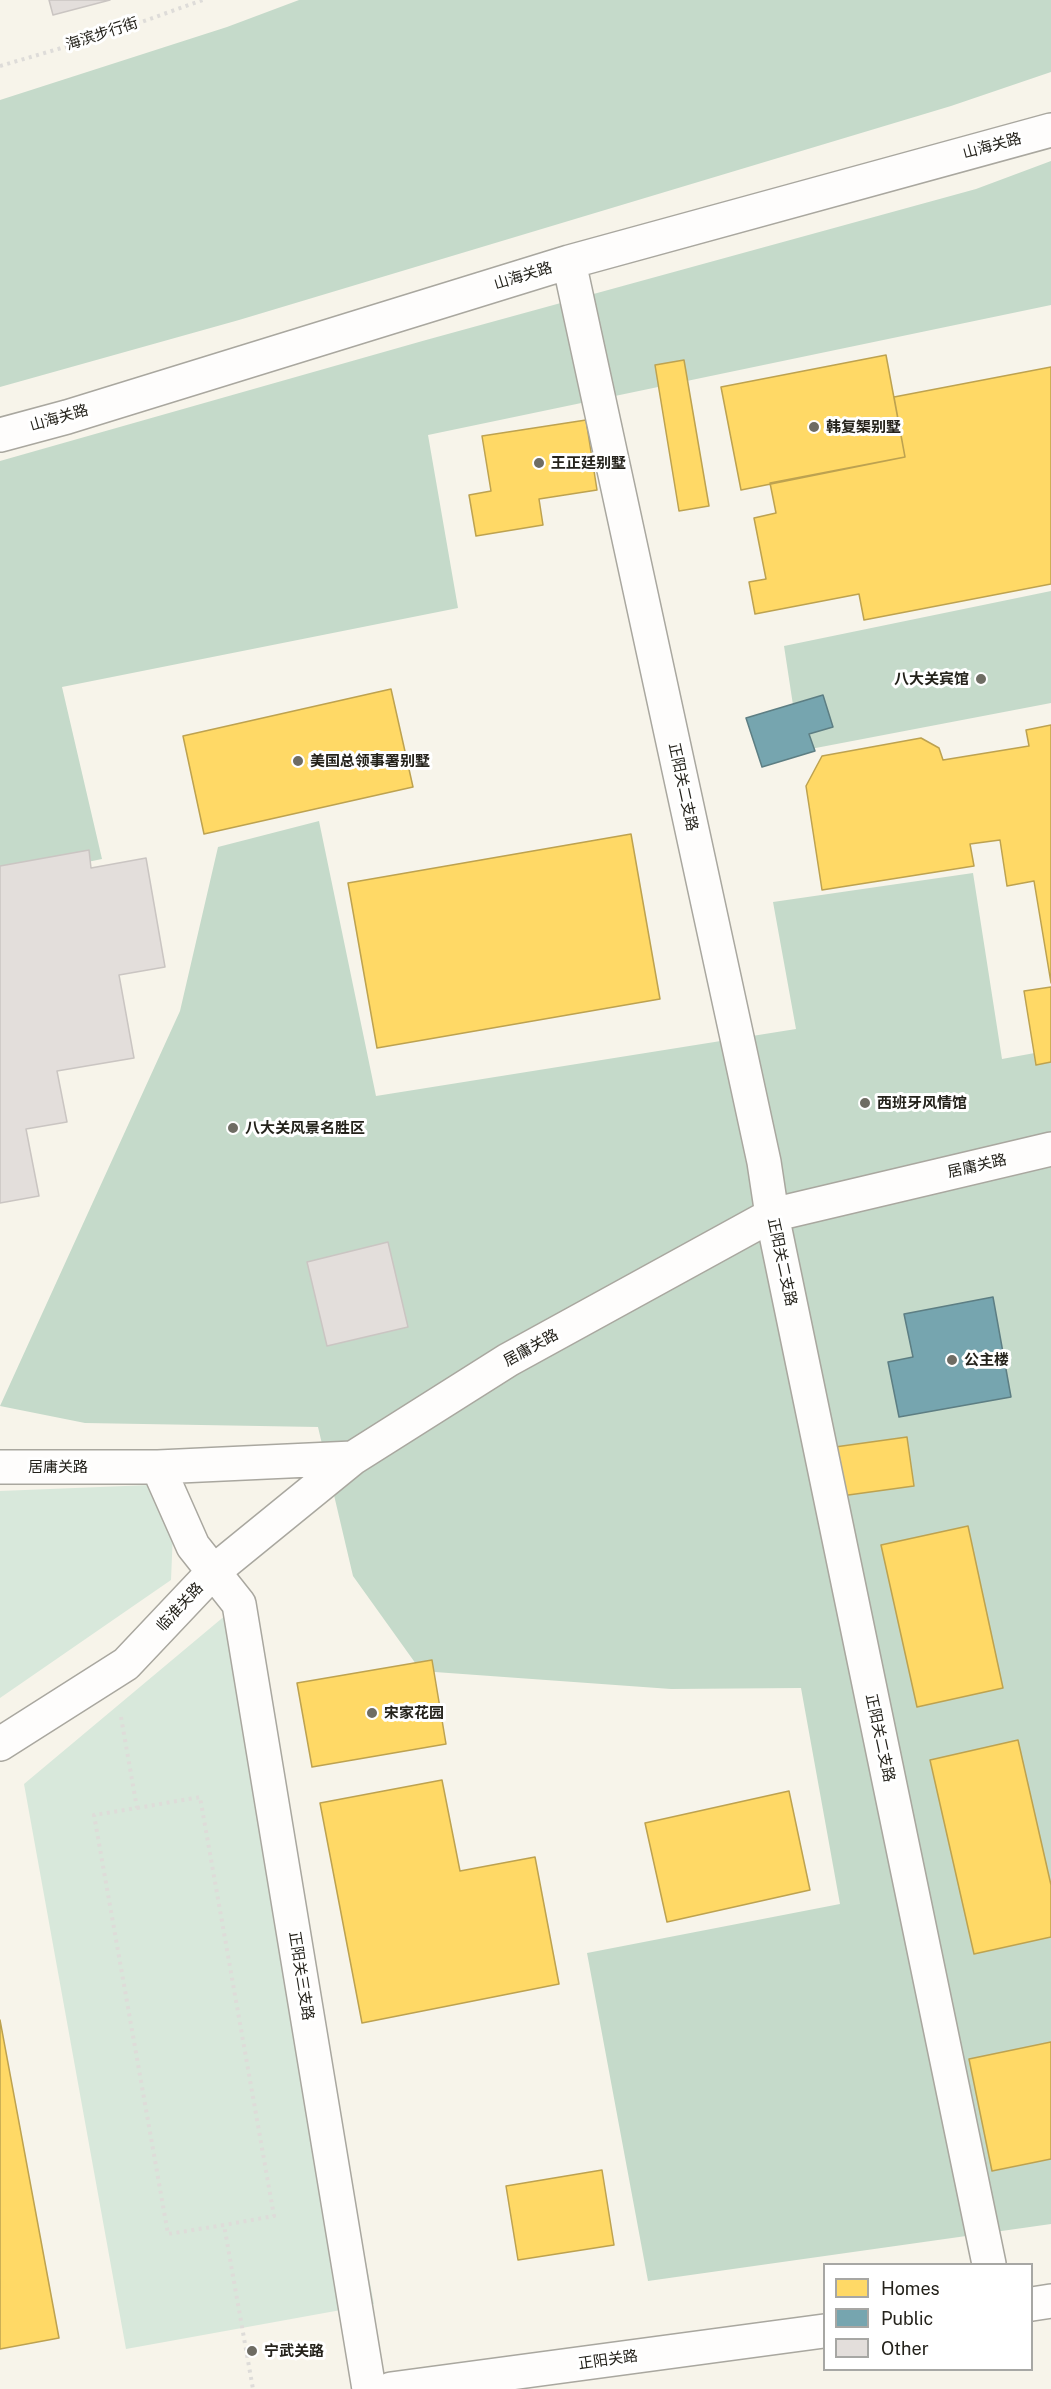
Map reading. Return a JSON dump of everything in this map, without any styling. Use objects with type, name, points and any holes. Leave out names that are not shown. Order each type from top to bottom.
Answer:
[{"type":"street","name":"山海关路","points":[[0,435],[67,417],[569,261],[1051,130]]},
{"type":"street","name":"正阳关二支路","points":[[569,261],[764,1162],[772,1215],[989,2263]]},
{"type":"street","name":"居庸关路","points":[[0,1467],[158,1467],[352,1458],[508,1360],[772,1215],[1051,1149]]},
{"type":"street","name":"临淮关路","points":[[0,1744],[126,1664],[213,1572],[352,1458]]},
{"type":"street","name":"正阳关三支路","points":[[158,1467],[193,1546],[240,1604],[369,2389]]},
{"type":"street","points":[[1033,2304],[1051,2301]]},
{"type":"street","name":"正阳关路","points":[[392,2389],[823,2331]]},
{"type":"path","name":"海滨步行街","points":[[0,66],[99,37],[203,0]]},
{"type":"path","points":[[113,1673],[137,1808]]},
{"type":"path","points":[[200,1797],[274,2216],[224,2224],[168,2234],[94,1815],[200,1797]]},
{"type":"path","points":[[224,2224],[253,2389]]},
{"type":"green space","points":[[299,0],[1051,0],[1051,72],[951,106],[239,320],[0,387],[0,100],[227,27]]},
{"type":"green space","points":[[1051,161],[1051,305],[428,435],[458,608],[62,687],[102,859],[0,880],[0,461],[426,340],[976,189]]},
{"type":"green space","points":[[1051,591],[1051,703],[800,751],[784,646]]},
{"type":"green space","points":[[319,821],[376,1096],[796,1029],[773,902],[973,873],[1002,1059],[1051,1050],[1051,2224],[648,2281],[587,1953],[840,1904],[801,1688],[671,1689],[421,1671],[353,1576],[318,1427],[85,1423],[0,1406],[180,1011],[218,847]]},
{"type":"green space","points":[[175,1484],[171,1580],[0,1698],[0,1491]]},
{"type":"green space","points":[[239,1604],[374,2304],[126,2349],[24,1784]]},
{"type":"building: Homes","name":"韩复榘别墅","points":[[886,355],[905,457],[741,490],[721,387]]},
{"type":"building: Homes","points":[[684,360],[709,506],[679,511],[655,365]]},
{"type":"building: Homes","points":[[1051,367],[1051,584],[864,620],[859,594],[755,614],[749,582],[766,579],[754,518],[776,513],[770,483],[905,457],[894,397]]},
{"type":"building: Homes","name":"王正廷别墅","points":[[586,420],[597,490],[539,499],[543,525],[476,536],[469,495],[491,491],[482,436]]},
{"type":"building: Homes","name":"美国总领事署别墅","points":[[391,689],[413,787],[204,834],[183,736]]},
{"type":"building: Homes","points":[[1051,725],[1051,983],[1034,881],[1007,886],[1000,840],[970,844],[974,866],[822,890],[806,786],[822,756],[921,738],[939,748],[943,760],[1029,746],[1026,730]]},
{"type":"building: Homes","points":[[631,834],[660,999],[377,1048],[348,883]]},
{"type":"building: Homes","points":[[1051,987],[1051,1062],[1036,1065],[1024,991]]},
{"type":"building: Homes","points":[[907,1437],[914,1486],[841,1496],[835,1447]]},
{"type":"building: Homes","points":[[968,1526],[1003,1688],[917,1707],[881,1545]]},
{"type":"building: Homes","name":"宋家花园","points":[[432,1660],[446,1744],[312,1767],[297,1683]]},
{"type":"building: Homes","points":[[1018,1740],[1051,1885],[1051,1937],[974,1954],[930,1760]]},
{"type":"building: Homes","points":[[442,1780],[460,1871],[535,1857],[559,1984],[362,2023],[320,1803]]},
{"type":"building: Homes","points":[[789,1791],[810,1890],[667,1922],[645,1823]]},
{"type":"building: Homes","points":[[0,2020],[59,2338],[0,2349]]},
{"type":"building: Homes","points":[[1051,2042],[1051,2159],[992,2171],[969,2059]]},
{"type":"building: Homes","points":[[602,2170],[614,2245],[518,2260],[506,2186]]},
{"type":"building: Public","points":[[823,695],[833,727],[809,734],[815,751],[762,767],[746,718]]},
{"type":"building: Public","name":"公主楼","points":[[993,1297],[1011,1397],[899,1417],[888,1362],[913,1357],[904,1314]]},
{"type":"building: Other","points":[[49,0],[110,0],[53,15]]},
{"type":"building: Other","points":[[89,850],[91,868],[146,858],[165,967],[119,975],[134,1058],[57,1071],[67,1122],[26,1129],[39,1196],[0,1203],[0,866]]},
{"type":"building: Other","points":[[388,1242],[408,1327],[327,1346],[307,1262]]},
{"type":"place","name":"韩复榘别墅","points":[[814,427]]},
{"type":"place","name":"王正廷别墅","points":[[539,463]]},
{"type":"place","name":"八大关宾馆","points":[[981,679]]},
{"type":"place","name":"美国总领事署别墅","points":[[298,761]]},
{"type":"place","name":"西班牙风情馆","points":[[865,1103]]},
{"type":"place","name":"八大关风景名胜区","points":[[233,1128]]},
{"type":"place","name":"公主楼","points":[[952,1360]]},
{"type":"place","name":"宋家花园","points":[[372,1713]]},
{"type":"place","name":"宁武关路","points":[[252,2351]]}]
